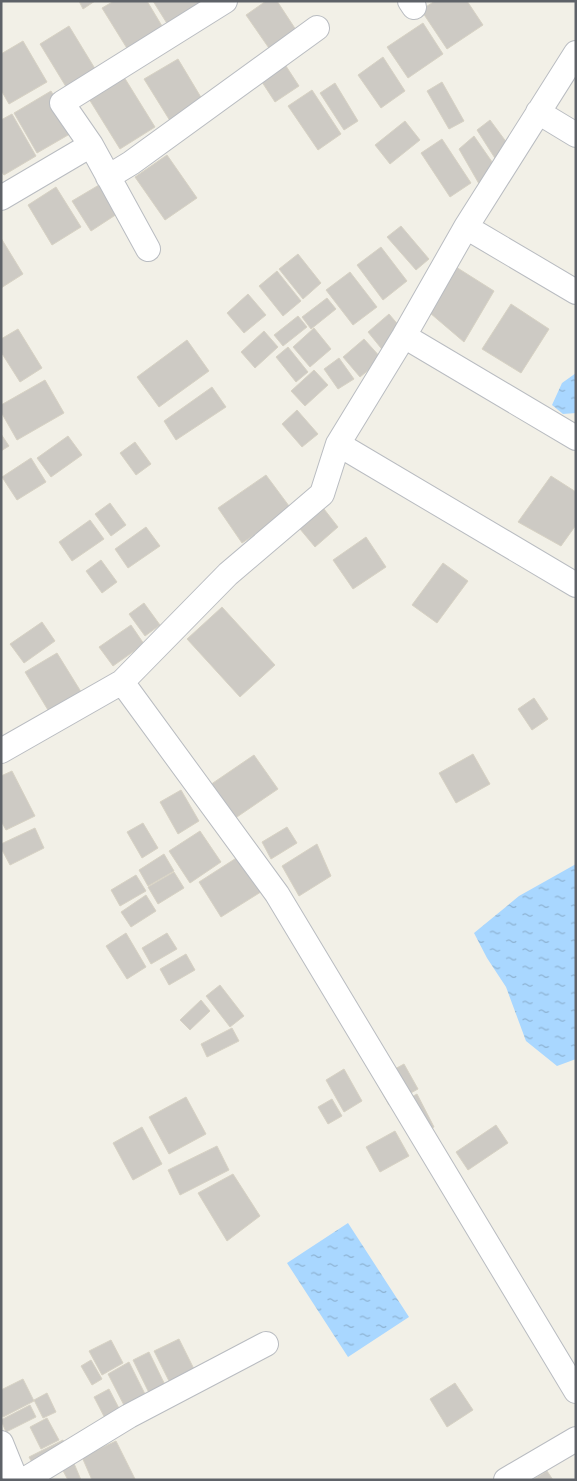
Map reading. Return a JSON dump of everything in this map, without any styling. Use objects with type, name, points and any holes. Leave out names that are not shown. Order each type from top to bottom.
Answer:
[{"type":"street","points":[[148,249],[91,145],[62,102],[225,1]]},
{"type":"street","points":[[108,177],[131,163],[317,28]]},
{"type":"street","points":[[1,751],[122,682],[228,574],[322,494],[338,444],[404,336],[466,227],[576,53]]},
{"type":"street","points":[[538,112],[576,135]]},
{"type":"street","points":[[1,198],[91,145]]},
{"type":"street","points":[[466,227],[576,292]]},
{"type":"street","points":[[404,336],[576,438]]},
{"type":"street","points":[[338,444],[576,585]]},
{"type":"street","points":[[122,682],[277,894],[576,1391]]},
{"type":"street","points":[[24,1480],[129,1416],[266,1344]]},
{"type":"street","points":[[506,1480],[576,1439]]},
{"type":"street","points":[[1,1443],[16,1480]]},
{"type":"water","points":[[576,373],[576,413],[563,414],[552,405],[562,383]]},
{"type":"water","points":[[576,864],[576,1059],[557,1066],[526,1041],[506,987],[487,958],[474,933],[519,896]]},
{"type":"water","points":[[348,1223],[409,1317],[348,1357],[287,1263]]},
{"type":"building","points":[[79,1],[95,1],[83,9]]},
{"type":"building","points":[[114,1],[147,1],[168,36],[133,58],[102,8]]},
{"type":"building","points":[[153,1],[198,1],[205,13],[173,33]]},
{"type":"building","points":[[266,1],[277,1],[300,36],[273,54],[246,15]]},
{"type":"building","points":[[435,1],[467,1],[483,25],[447,49],[421,10]]},
{"type":"building","points":[[423,23],[443,54],[408,78],[387,47]]},
{"type":"building","points":[[69,26],[97,72],[68,90],[40,44]]},
{"type":"building","points":[[23,41],[47,82],[9,104],[1,90],[1,54]]},
{"type":"building","points":[[383,57],[405,91],[381,108],[358,75]]},
{"type":"building","points":[[178,59],[205,104],[172,124],[144,79]]},
{"type":"building","points":[[284,63],[299,86],[275,102],[260,79]]},
{"type":"building","points":[[124,77],[155,127],[120,149],[89,99]]},
{"type":"building","points":[[442,82],[464,121],[449,129],[427,91]]},
{"type":"building","points":[[335,83],[358,121],[344,130],[320,93]]},
{"type":"building","points":[[312,90],[341,134],[318,150],[288,106]]},
{"type":"building","points":[[51,91],[75,131],[37,153],[14,113]]},
{"type":"building","points":[[12,114],[36,156],[4,175],[1,171],[1,120]]},
{"type":"building","points":[[490,120],[510,147],[498,163],[477,130]]},
{"type":"building","points":[[405,121],[420,140],[390,164],[375,145]]},
{"type":"building","points":[[474,136],[497,169],[482,189],[459,149]]},
{"type":"building","points":[[442,139],[471,183],[450,197],[421,153]]},
{"type":"building","points":[[167,155],[197,198],[165,220],[135,177]]},
{"type":"building","points":[[99,185],[117,214],[91,231],[72,201]]},
{"type":"building","points":[[56,187],[81,227],[52,245],[28,205]]},
{"type":"building","points":[[401,226],[429,259],[416,270],[387,237]]},
{"type":"building","points":[[1,238],[23,274],[1,288]]},
{"type":"building","points":[[381,247],[407,281],[383,300],[357,265]]},
{"type":"building","points":[[298,254],[321,283],[303,299],[279,269]]},
{"type":"building","points":[[456,267],[494,291],[464,342],[430,313]]},
{"type":"building","points":[[277,271],[301,301],[283,316],[259,286]]},
{"type":"building","points":[[350,272],[377,307],[353,325],[326,290]]},
{"type":"building","points":[[248,294],[266,315],[244,333],[227,313]]},
{"type":"building","points":[[327,298],[336,309],[311,329],[302,317]]},
{"type":"building","points":[[511,304],[549,329],[521,373],[482,349]]},
{"type":"building","points":[[389,314],[406,334],[385,353],[368,332]]},
{"type":"building","points":[[298,316],[307,327],[283,346],[274,335]]},
{"type":"building","points":[[314,328],[331,349],[310,367],[293,347]]},
{"type":"building","points":[[18,329],[42,368],[20,382],[1,352],[1,339]]},
{"type":"building","points":[[264,331],[278,347],[255,368],[241,352]]},
{"type":"building","points":[[364,339],[382,359],[360,377],[343,357]]},
{"type":"building","points":[[187,340],[209,371],[159,407],[137,377]]},
{"type":"building","points":[[288,347],[308,372],[296,382],[276,357]]},
{"type":"building","points":[[339,358],[354,379],[338,389],[324,369]]},
{"type":"building","points":[[314,370],[328,385],[305,406],[291,391]]},
{"type":"building","points":[[45,380],[64,413],[17,440],[1,412],[1,405]]},
{"type":"building","points":[[212,387],[226,407],[176,440],[164,421]]},
{"type":"building","points":[[297,410],[318,434],[302,447],[282,424]]},
{"type":"building","points":[[1,434],[9,446],[1,451]]},
{"type":"building","points":[[68,436],[82,455],[51,477],[37,458]]},
{"type":"building","points":[[135,442],[151,464],[136,475],[120,453]]},
{"type":"building","points":[[31,458],[46,482],[17,500],[2,477]]},
{"type":"building","points":[[266,475],[292,510],[242,543],[218,508]]},
{"type":"building","points":[[551,476],[576,492],[576,525],[561,546],[518,522]]},
{"type":"building","points":[[110,503],[126,525],[111,536],[95,514]]},
{"type":"building","points":[[324,509],[338,527],[315,547],[300,529]]},
{"type":"building","points":[[90,520],[104,539],[72,561],[59,542]]},
{"type":"building","points":[[146,527],[160,546],[128,568],[115,549]]},
{"type":"building","points":[[366,537],[386,567],[353,589],[333,560]]},
{"type":"building","points":[[101,560],[117,582],[102,593],[86,571]]},
{"type":"building","points":[[443,563],[468,581],[437,623],[412,605]]},
{"type":"building","points":[[144,603],[160,625],[145,636],[129,614]]},
{"type":"building","points":[[222,607],[275,665],[240,697],[187,639]]},
{"type":"building","points":[[42,622],[55,641],[24,663],[10,644]]},
{"type":"building","points":[[131,625],[144,644],[113,666],[99,647]]},
{"type":"building","points":[[57,653],[83,695],[51,715],[25,672]]},
{"type":"building","points":[[534,698],[548,719],[532,730],[518,709]]},
{"type":"building","points":[[473,754],[490,784],[456,803],[439,773]]},
{"type":"building","points":[[254,755],[278,789],[234,819],[210,785]]},
{"type":"building","points":[[12,771],[35,816],[6,830],[1,821],[1,776]]},
{"type":"building","points":[[181,790],[199,821],[178,834],[160,802]]},
{"type":"building","points":[[143,823],[158,848],[142,858],[127,832]]},
{"type":"building","points":[[287,827],[297,843],[271,859],[262,842]]},
{"type":"building","points":[[35,828],[44,848],[10,865],[1,848],[1,844]]},
{"type":"building","points":[[200,831],[221,862],[190,883],[169,851]]},
{"type":"building","points":[[317,844],[331,876],[299,896],[282,866]]},
{"type":"building","points":[[164,854],[174,871],[148,886],[139,870]]},
{"type":"building","points":[[241,855],[264,890],[221,917],[199,882]]},
{"type":"building","points":[[174,872],[184,888],[158,904],[148,887]]},
{"type":"building","points":[[136,875],[146,891],[120,906],[111,890]]},
{"type":"building","points":[[146,895],[156,911],[131,927],[121,912]]},
{"type":"building","points":[[126,933],[146,967],[127,979],[106,946]]},
{"type":"building","points":[[167,933],[177,949],[151,964],[142,948]]},
{"type":"building","points":[[186,954],[195,970],[169,985],[160,969]]},
{"type":"building","points":[[220,985],[244,1016],[230,1027],[206,996]]},
{"type":"building","points":[[201,1000],[210,1011],[190,1030],[180,1020]]},
{"type":"building","points":[[232,1028],[239,1041],[207,1057],[201,1044]]},
{"type":"building","points":[[404,1064],[418,1089],[389,1105],[375,1080]]},
{"type":"building","points":[[344,1069],[362,1101],[344,1112],[326,1080]]},
{"type":"building","points":[[417,1094],[434,1127],[413,1138],[395,1106]]},
{"type":"building","points":[[186,1097],[206,1134],[169,1154],[149,1117]]},
{"type":"building","points":[[332,1099],[342,1116],[328,1124],[318,1107]]},
{"type":"building","points":[[496,1125],[508,1143],[468,1170],[456,1152]]},
{"type":"building","points":[[142,1127],[162,1164],[133,1180],[113,1143]]},
{"type":"building","points":[[395,1131],[409,1156],[380,1172],[366,1147]]},
{"type":"building","points":[[217,1146],[229,1170],[180,1195],[168,1170]]},
{"type":"building","points":[[233,1174],[260,1216],[227,1241],[198,1193]]},
{"type":"building","points":[[179,1339],[198,1377],[173,1389],[154,1351]]},
{"type":"building","points":[[111,1340],[123,1363],[102,1375],[89,1351]]},
{"type":"building","points":[[149,1352],[168,1391],[152,1399],[133,1360]]},
{"type":"building","points":[[91,1360],[102,1379],[92,1385],[81,1366]]},
{"type":"building","points":[[129,1362],[149,1402],[128,1413],[108,1374]]},
{"type":"building","points":[[23,1379],[34,1401],[3,1417],[1,1412],[1,1390]]},
{"type":"building","points":[[455,1383],[473,1410],[447,1427],[430,1399]]},
{"type":"building","points":[[109,1389],[123,1416],[108,1424],[94,1397]]},
{"type":"building","points":[[47,1393],[56,1412],[43,1418],[34,1400]]},
{"type":"building","points":[[30,1405],[36,1417],[6,1432],[1,1420]]},
{"type":"building","points":[[47,1418],[59,1440],[41,1449],[30,1427]]},
{"type":"building","points":[[63,1440],[69,1452],[35,1468],[29,1457]]},
{"type":"building","points":[[116,1441],[135,1479],[92,1480],[82,1457]]},
{"type":"building","points":[[73,1461],[81,1480],[68,1480],[61,1467]]},
{"type":"building","points":[[547,1471],[553,1480],[533,1480]]}]
